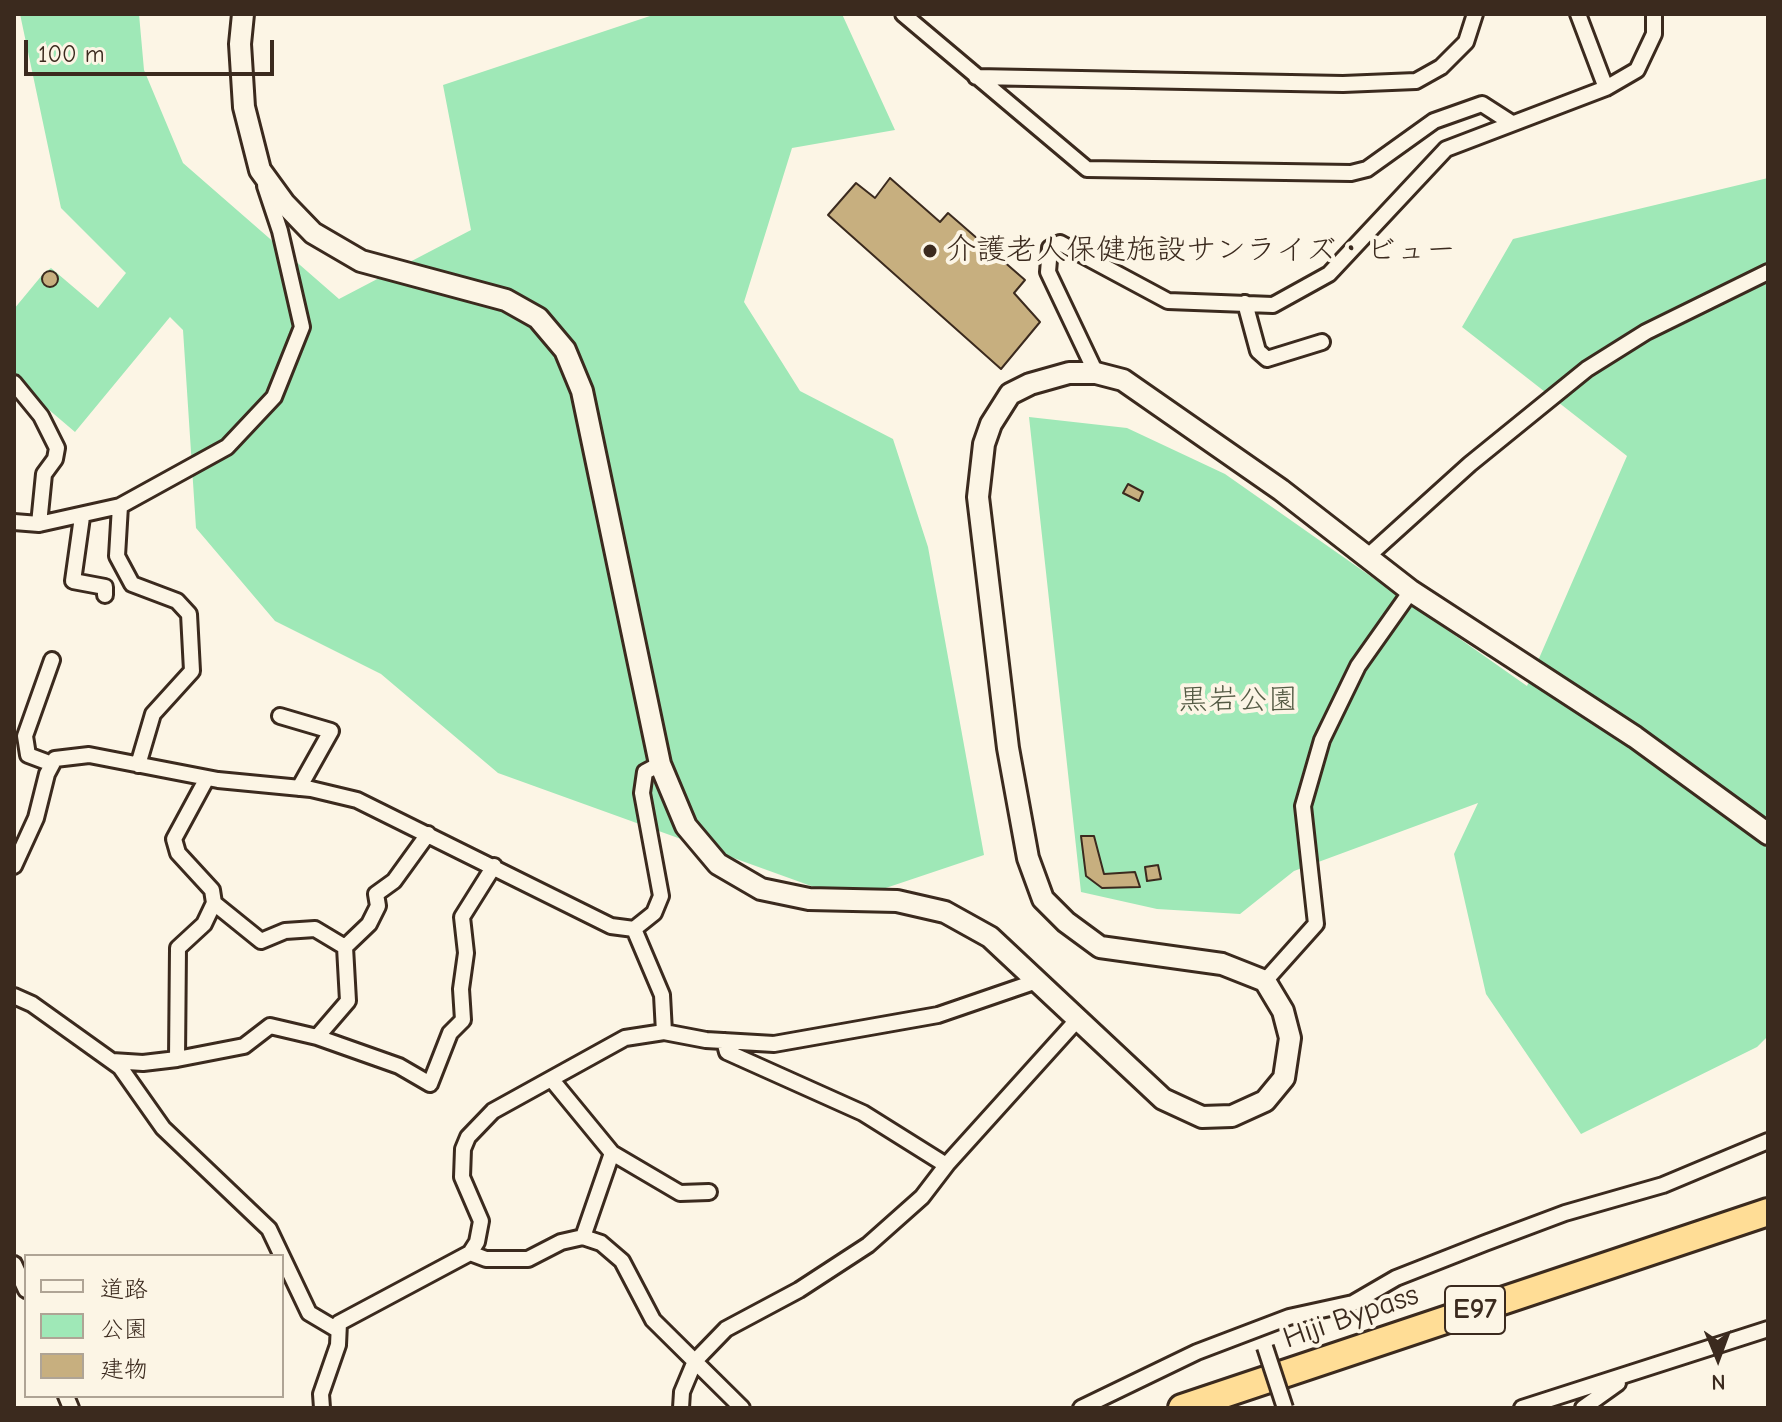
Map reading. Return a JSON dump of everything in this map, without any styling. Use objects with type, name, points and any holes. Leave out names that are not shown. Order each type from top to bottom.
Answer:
[{"type":"highway","name":"Hiji Bypass","points":[[1182,1408],[1768,1212]]},
{"type":"street","points":[[14,522],[39,524],[82,517],[120,506],[227,447],[274,397],[302,327],[280,231],[244,107],[240,44],[243,14]]},
{"type":"street","points":[[903,14],[1087,169],[1351,173],[1367,169],[1434,121],[1482,104],[1500,112],[1510,122]]},
{"type":"street","points":[[976,77],[1343,84],[1416,81],[1441,67],[1466,42],[1475,14]]},
{"type":"street","points":[[1578,14],[1606,88]]},
{"type":"street","points":[[1096,373],[1048,272],[1050,248],[1060,243],[1168,301],[1273,305],[1329,274],[1446,149],[1510,122],[1606,88],[1637,70],[1654,34],[1654,14]]},
{"type":"street","points":[[260,170],[284,203],[313,233],[361,261],[506,300],[538,318],[565,350],[582,391],[660,764],[686,826],[718,864],[761,889],[809,899],[897,901],[945,912],[990,937],[1163,1099],[1202,1117],[1232,1116],[1265,1101],[1284,1078],[1290,1038],[1283,1011],[1265,981],[1222,964],[1145,956],[1100,947],[1066,922],[1043,899],[1028,858],[1008,748],[978,497],[984,444],[991,424],[1010,394],[1030,384],[1069,373],[1096,373],[1123,380],[1281,490],[1411,591],[1635,737],[1768,834]]},
{"type":"street","points":[[1367,557],[1470,464],[1587,369],[1646,332],[1768,272]]},
{"type":"street","points":[[1245,303],[1258,351],[1267,359],[1322,342]]},
{"type":"street","points":[[14,383],[41,416],[57,448],[55,459],[44,474],[39,524]]},
{"type":"street","points":[[120,506],[117,556],[132,584],[177,601],[189,614],[192,671],[153,714],[138,765]]},
{"type":"street","points":[[82,517],[73,581],[105,587],[105,595]]},
{"type":"street","points":[[1265,981],[1316,924],[1303,806],[1322,740],[1358,666],[1411,591]]},
{"type":"street","points":[[52,660],[25,736],[28,755],[52,764]]},
{"type":"street","points":[[280,716],[331,731],[299,788]]},
{"type":"street","points":[[14,866],[36,818],[55,759],[89,755],[207,778],[299,788],[357,800],[611,926],[634,929],[654,913],[661,896],[642,793],[645,772],[660,764]]},
{"type":"street","points":[[177,1059],[178,948],[204,924],[214,903],[212,890],[178,853],[174,839],[207,778]]},
{"type":"street","points":[[317,1037],[348,1001],[345,947],[369,924],[378,906],[376,894],[394,881],[428,834]]},
{"type":"street","points":[[110,1060],[143,1063],[244,1046],[270,1026],[317,1037],[399,1066],[430,1084],[450,1033],[463,1020],[461,989],[466,953],[462,917],[494,866]]},
{"type":"street","points":[[214,903],[261,941],[285,931],[315,929],[345,947]]},
{"type":"street","points":[[634,929],[660,986],[664,1032]]},
{"type":"street","points":[[322,1408],[321,1394],[338,1345],[336,1329],[339,1323],[470,1253],[477,1242],[481,1221],[462,1177],[463,1149],[468,1137],[493,1111],[625,1038],[664,1032],[724,1041],[774,1044],[938,1015],[1037,981]]},
{"type":"street","points":[[14,996],[32,1004],[120,1067],[163,1128],[269,1229],[281,1254]]},
{"type":"street","points":[[681,1408],[682,1392],[695,1361],[726,1329],[799,1290],[868,1245],[922,1197],[946,1165],[1078,1019]]},
{"type":"street","points":[[724,1041],[727,1052],[863,1113],[946,1165]]},
{"type":"street","points":[[552,1080],[612,1153],[680,1193],[709,1192]]},
{"type":"street","points":[[1081,1408],[1197,1352],[1289,1317],[1353,1303],[1396,1278],[1485,1243],[1565,1213],[1663,1185],[1768,1141]]},
{"type":"street","points":[[583,1237],[612,1153]]},
{"type":"street","points":[[470,1253],[486,1259],[528,1259],[561,1242],[583,1237],[601,1243],[622,1261],[653,1320],[742,1408]]},
{"type":"street","points":[[284,1260],[309,1313],[336,1329]]},
{"type":"street","points":[[14,1264],[24,1286]]},
{"type":"street","points":[[1522,1408],[1768,1329]]},
{"type":"street","points":[[1258,1330],[1285,1408]]},
{"type":"street","points":[[1583,1408],[1631,1374]]},
{"type":"green space","points":[[20,14],[139,14],[144,70],[183,163],[339,299],[471,230],[443,85],[650,16],[842,14],[895,130],[792,148],[744,302],[800,391],[893,439],[928,547],[984,855],[850,900],[498,773],[381,674],[275,621],[196,528],[183,330],[170,317],[75,432],[14,380],[14,309],[43,274],[51,268],[98,308],[126,273],[61,208]]},
{"type":"green space","name":"黒岩公園","points":[[1768,178],[1768,1036],[1757,1047],[1581,1134],[1486,994],[1454,854],[1478,803],[1294,871],[1240,914],[1157,909],[1081,892],[1029,417],[1127,428],[1225,474],[1527,686],[1627,456],[1462,327],[1513,239]]},
{"type":"building","name":"介護老人保健施設サンライズ・ビュー","points":[[890,178],[940,222],[948,213],[1025,280],[1014,293],[1040,322],[1001,369],[828,215],[856,183],[875,198]]},
{"type":"building","points":[[47,271],[53,271],[58,279],[56,285],[47,287],[42,282],[42,276]]},
{"type":"building","points":[[1128,484],[1143,492],[1139,501],[1123,493]]},
{"type":"building","points":[[1081,836],[1094,836],[1104,874],[1135,872],[1140,887],[1102,888],[1086,876]]},
{"type":"building","points":[[1158,865],[1161,879],[1147,881],[1145,867]]},
{"type":"place","name":"介護老人保健施設サンライズ・ビュー","points":[[930,251]]}]
